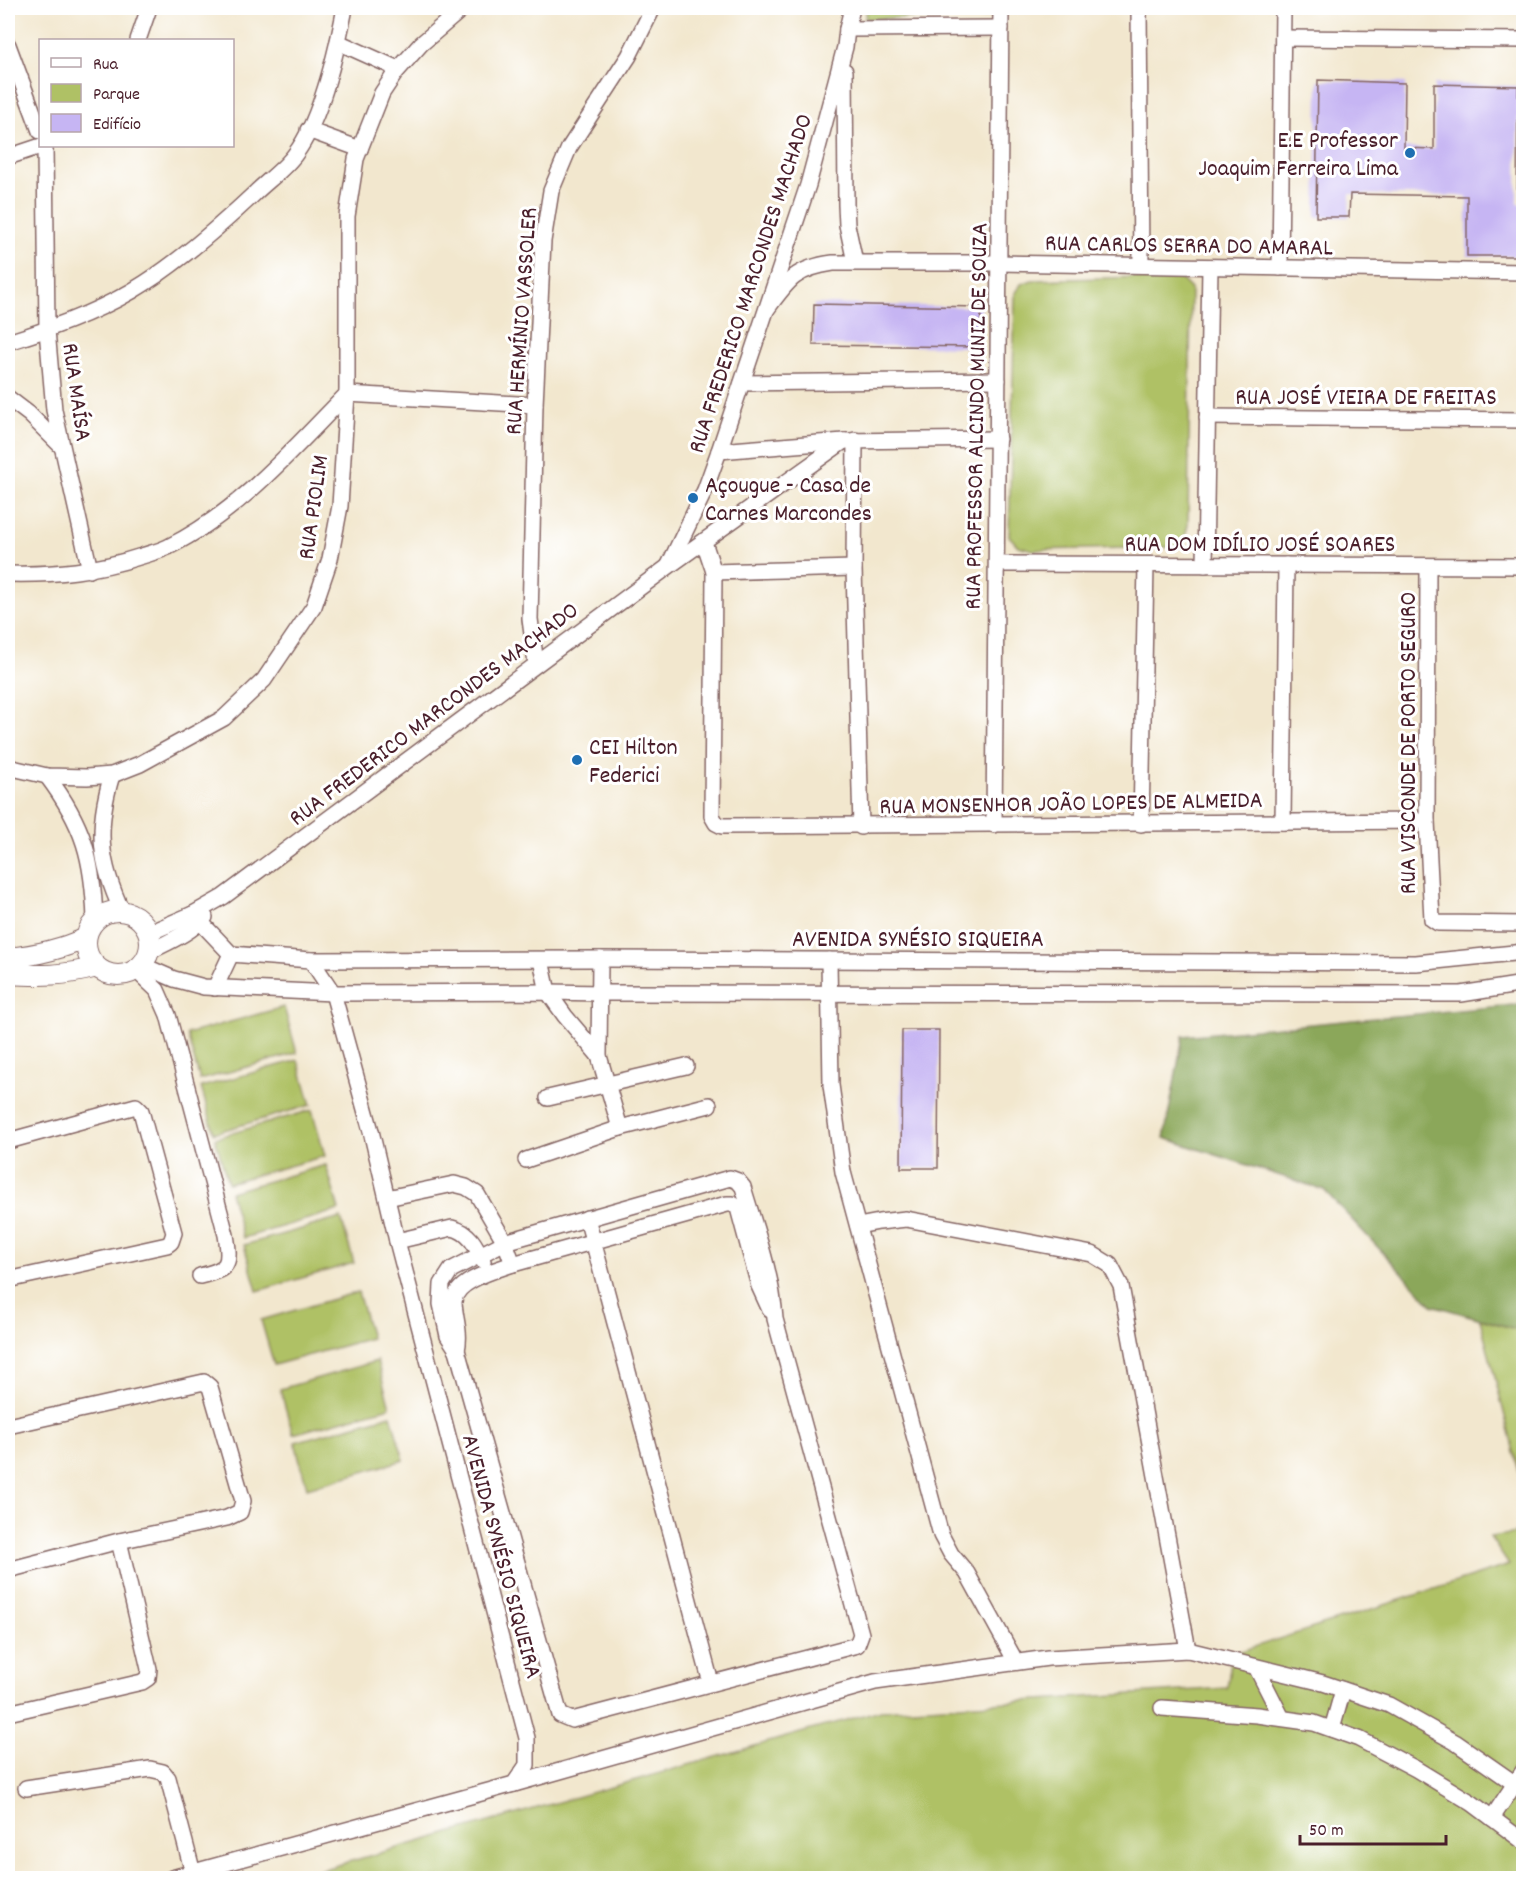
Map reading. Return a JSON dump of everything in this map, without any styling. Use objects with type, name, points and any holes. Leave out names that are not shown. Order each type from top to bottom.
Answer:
[{"type":"street","points":[[138,39],[149,8]]},
{"type":"street","points":[[8,342],[47,330],[144,284],[223,224],[296,154],[315,119],[338,42],[345,8]]},
{"type":"street","name":"RUA PIOLIM","points":[[8,767],[47,776],[87,777],[112,775],[140,764],[224,718],[264,680],[314,606],[330,559],[340,506],[347,394],[347,216],[356,159],[373,112],[398,69],[421,44],[463,8]]},
{"type":"street","name":"RUA HERMÍNIO VASSOLER","points":[[536,664],[530,619],[535,405],[543,241],[551,191],[569,148],[629,56],[653,8]]},
{"type":"street","name":"RUA FREDERICO MARCONDES MACHADO","points":[[669,566],[705,490],[808,185],[845,47],[846,29],[852,8]]},
{"type":"street","name":"RUA PROFESSOR ALCINDO MUNIZ DE SOUZA","points":[[994,825],[1001,8]]},
{"type":"street","points":[[1139,8],[1141,266]]},
{"type":"street","points":[[1280,268],[1283,8]]},
{"type":"street","points":[[846,29],[1001,28]]},
{"type":"street","points":[[1283,38],[1524,40]]},
{"type":"street","points":[[338,42],[398,69]]},
{"type":"street","points":[[8,45],[39,128]]},
{"type":"street","points":[[845,47],[846,205],[847,225],[855,262]]},
{"type":"street","points":[[308,130],[360,149]]},
{"type":"street","points":[[8,157],[39,146]]},
{"type":"street","name":"RUA MAÍSA","points":[[45,147],[47,330],[54,410],[90,570]]},
{"type":"street","name":"RUA CARLOS SERRA DO AMARAL","points":[[767,309],[785,285],[800,272],[816,265],[855,262],[1524,272]]},
{"type":"street","points":[[1205,565],[1210,267]]},
{"type":"street","points":[[742,383],[998,380]]},
{"type":"street","points":[[8,574],[50,575],[90,570],[167,548],[216,518],[262,481],[347,394],[535,405]]},
{"type":"street","points":[[8,398],[29,414],[62,448]]},
{"type":"street","name":"RUA JOSÉ VIEIRA DE FREITAS","points":[[1207,417],[1524,420]]},
{"type":"street","points":[[719,451],[849,441],[998,440]]},
{"type":"street","points":[[849,441],[861,827]]},
{"type":"street","name":"RUA FREDERICO MARCONDES MACHADO","points":[[144,955],[179,936],[223,897],[536,664],[669,566],[849,441]]},
{"type":"street","points":[[704,542],[714,572],[854,568]]},
{"type":"street","name":"RUA DOM IDÍLIO JOSÉ SOARES","points":[[997,564],[1524,566]]},
{"type":"street","points":[[1141,824],[1146,565]]},
{"type":"street","points":[[1283,822],[1286,565]]},
{"type":"street","name":"RUA VISCONDE DE PORTO SEGURO","points":[[1428,566],[1427,821],[1432,919],[1438,923],[1524,924]]},
{"type":"street","name":"RUA MONSENHOR JOÃO LOPES DE ALMEIDA","points":[[714,572],[712,816],[716,823],[722,826],[861,827],[1427,821]]},
{"type":"street","points":[[112,775],[101,820],[101,842],[111,886],[122,911]]},
{"type":"street","points":[[47,776],[65,800],[78,823],[92,875],[95,920]]},
{"type":"street","points":[[144,955],[129,973],[112,975],[97,967],[90,959],[86,949],[89,928],[103,914],[112,911],[122,911],[139,918],[144,955],[168,1015],[226,1235],[228,1257],[226,1264],[219,1271],[200,1276]]},
{"type":"street","points":[[196,919],[231,954],[215,988]]},
{"type":"street","points":[[8,958],[43,954],[86,938]]},
{"type":"street","name":"AVENIDA SYNÉSIO SIQUEIRA","points":[[231,954],[311,960],[1416,963],[1524,952]]},
{"type":"street","points":[[144,955],[174,979],[204,987],[333,993],[1461,994],[1524,984]]},
{"type":"street","points":[[600,959],[599,1056],[620,1128]]},
{"type":"street","name":"AVENIDA SYNÉSIO SIQUEIRA","points":[[311,960],[333,993],[371,1131],[397,1241],[527,1737],[527,1765],[514,1784]]},
{"type":"street","points":[[541,960],[548,992],[599,1056]]},
{"type":"street","points":[[829,960],[831,1085],[843,1173],[941,1535],[951,1554],[967,1573],[1016,1662]]},
{"type":"street","points":[[8,974],[48,976],[70,974],[97,967]]},
{"type":"street","points":[[548,1098],[686,1066]]},
{"type":"street","points":[[526,1160],[620,1128],[709,1105]]},
{"type":"street","points":[[8,1141],[136,1106],[141,1111],[174,1233],[171,1242],[167,1245],[8,1280]]},
{"type":"street","points":[[457,1350],[459,1334],[454,1303],[455,1293],[459,1288],[489,1272],[727,1204],[733,1204],[738,1208],[759,1286],[775,1319],[861,1634],[860,1641],[858,1646],[572,1720],[560,1715],[457,1350],[448,1336],[441,1304],[442,1284],[451,1270],[505,1242],[730,1178],[738,1181],[743,1187],[769,1275],[774,1296],[775,1319]]},
{"type":"street","points":[[387,1198],[454,1184],[466,1187],[477,1194],[505,1242],[513,1264]]},
{"type":"street","points":[[587,1218],[711,1683]]},
{"type":"street","points":[[858,1226],[879,1221],[906,1219],[1092,1254],[1110,1265],[1121,1286],[1188,1650]]},
{"type":"street","points":[[397,1241],[452,1228],[461,1230],[470,1236],[489,1272]]},
{"type":"street","points":[[8,1426],[200,1382],[207,1384],[243,1501],[240,1512],[227,1518],[119,1541],[8,1570]]},
{"type":"street","points":[[8,1713],[142,1682],[148,1678],[149,1669],[119,1541]]},
{"type":"street","points":[[172,1878],[875,1682],[1048,1658],[1188,1650],[1343,1690],[1389,1705],[1455,1742],[1519,1787]]},
{"type":"street","points":[[1256,1667],[1282,1718]]},
{"type":"street","points":[[1332,1729],[1343,1690]]},
{"type":"street","points":[[1162,1708],[1282,1718],[1314,1723],[1332,1729],[1359,1739],[1416,1769],[1472,1803],[1524,1842]]},
{"type":"street","points":[[26,1788],[150,1769],[163,1772],[168,1778],[193,1873]]},
{"type":"street","points":[[1492,1818],[1519,1787],[1524,1770]]},
{"type":"green space","points":[[867,8],[995,8],[995,16],[865,19]]},
{"type":"green space","points":[[1178,276],[1191,289],[1188,525],[1184,541],[1178,547],[1033,550],[1018,546],[1009,536],[1015,294],[1021,284],[1032,280]]},
{"type":"green space","points":[[1523,1004],[1523,1331],[1432,1305],[1324,1190],[1164,1138],[1183,1036]]},
{"type":"green space","points":[[284,1007],[297,1053],[200,1080],[187,1034]]},
{"type":"green space","points":[[298,1060],[311,1105],[214,1133],[201,1087]]},
{"type":"green space","points":[[312,1110],[325,1156],[228,1183],[215,1138]]},
{"type":"green space","points":[[326,1165],[339,1210],[243,1238],[230,1192]]},
{"type":"green space","points":[[341,1218],[354,1263],[257,1291],[244,1245]]},
{"type":"green space","points":[[358,1292],[371,1338],[274,1365],[261,1320]]},
{"type":"green space","points":[[1480,1319],[1523,1331],[1523,1487]]},
{"type":"green space","points":[[377,1361],[390,1407],[293,1434],[280,1389]]},
{"type":"green space","points":[[391,1415],[404,1460],[307,1488],[295,1442]]},
{"type":"green space","points":[[1523,1532],[1523,1878],[292,1878],[881,1710],[1227,1688],[1232,1654],[1509,1565],[1490,1537]]},
{"type":"building","points":[[1318,80],[1405,83],[1404,148],[1434,149],[1434,84],[1518,86],[1517,204],[1524,204],[1524,256],[1467,256],[1467,196],[1350,194],[1349,217],[1316,217]]},
{"type":"building","points":[[814,304],[981,307],[980,347],[813,345]]},
{"type":"building","points":[[902,1030],[939,1030],[938,1168],[901,1168]]},
{"type":"place","name":"E.E Professor Joaquim Ferreira Lima","points":[[1410,153]]},
{"type":"place","name":"Açougue - Casa de Carnes Marcondes","points":[[693,498]]},
{"type":"place","name":"CEI Hilton Federici","points":[[577,760]]}]
